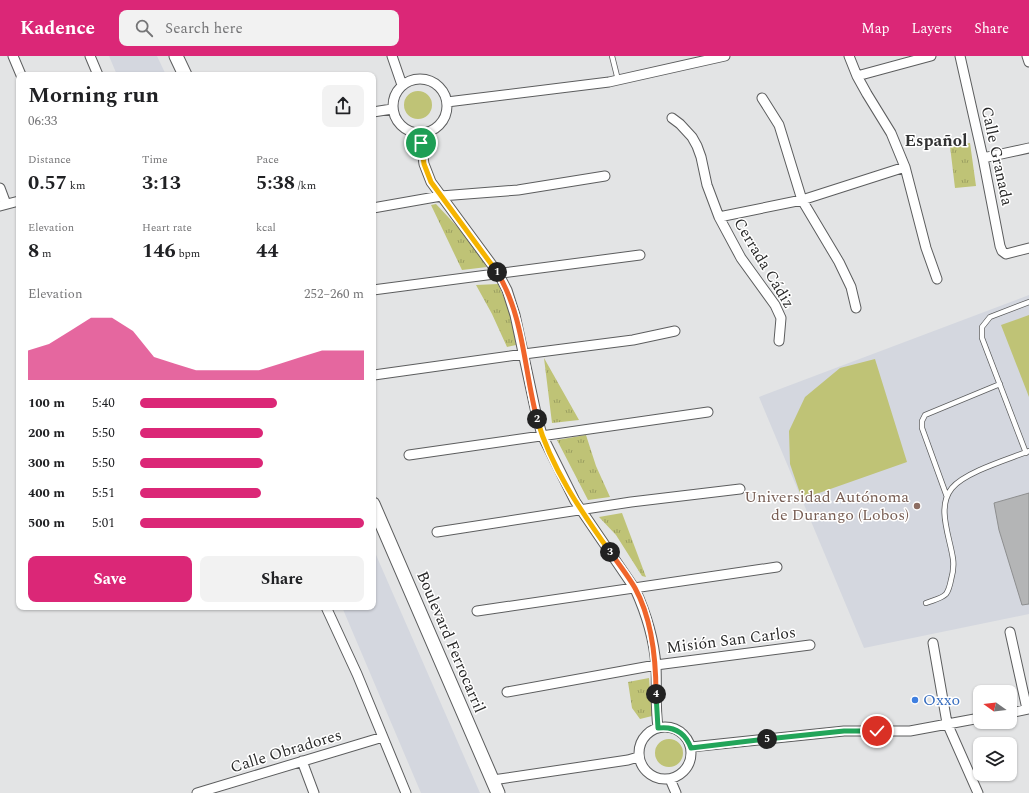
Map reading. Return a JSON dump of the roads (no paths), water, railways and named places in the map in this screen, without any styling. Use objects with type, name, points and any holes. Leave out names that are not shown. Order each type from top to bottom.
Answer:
[{"type":"main road","points":[[176,56],[184,72]]},
{"type":"main road","name":"Boulevard Ferrocarril","points":[[376,511],[498,793]]},
{"type":"street","points":[[13,56],[20,72]]},
{"type":"street","points":[[90,56],[97,72]]},
{"type":"street","points":[[392,56],[402,85]]},
{"type":"street","points":[[447,102],[609,82],[725,56]]},
{"type":"street","points":[[849,56],[857,76],[891,133],[905,167],[926,248],[937,279]]},
{"type":"street","points":[[857,76],[931,56]]},
{"type":"street","name":"Calle Granada","points":[[960,56],[983,158],[1000,246],[1004,253],[1011,253],[1029,248]]},
{"type":"street","points":[[1027,56],[1029,62]]},
{"type":"street","points":[[416,79],[426,79],[440,87],[447,102],[443,121],[428,133],[418,134],[408,131],[400,126],[392,109],[396,95],[402,85],[416,79]]},
{"type":"street","points":[[762,98],[779,125],[802,200],[839,262],[851,287],[856,308]]},
{"type":"street","points":[[376,112],[392,109]]},
{"type":"street","name":"Cerrada Cádiz","points":[[672,118],[692,137],[697,146],[707,185],[719,217],[741,258],[775,305],[781,318],[779,341]]},
{"type":"street","points":[[418,134],[424,164],[431,182],[498,273],[506,290],[515,315],[542,435],[575,501],[635,589],[650,629],[656,665],[656,716],[658,728]]},
{"type":"street","points":[[983,158],[1029,148]]},
{"type":"street","points":[[719,217],[802,200],[905,167]]},
{"type":"street","points":[[376,207],[441,196],[518,190],[605,176]]},
{"type":"street","points":[[0,188],[3,205],[16,202]]},
{"type":"street","points":[[376,290],[640,255]]},
{"type":"street","points":[[376,375],[633,340],[675,331]]},
{"type":"street","points":[[408,455],[708,412]]},
{"type":"street","points":[[437,532],[631,502],[740,490]]},
{"type":"street","points":[[477,611],[777,568]]},
{"type":"street","points":[[327,610],[357,674],[406,793]]},
{"type":"street","points":[[1010,632],[1028,709],[1017,711]]},
{"type":"street","points":[[933,643],[947,723],[978,793]]},
{"type":"street","name":"Misión San Carlos","points":[[507,692],[656,665],[810,645]]},
{"type":"street","points":[[691,748],[844,731],[910,731],[973,719]]},
{"type":"street","points":[[666,727],[676,729],[684,735],[691,748],[691,758],[688,766],[682,774],[670,779],[664,780],[654,778],[641,766],[638,757],[642,739],[648,732],[658,728],[666,727]]},
{"type":"street","name":"Calle Obradores","points":[[197,793],[225,789],[302,761],[383,736]]},
{"type":"street","points":[[493,780],[628,760],[638,757]]},
{"type":"street","points":[[302,761],[314,793]]},
{"type":"street","points":[[670,779],[676,793]]},
{"type":"lane","points":[[612,56],[618,80]]},
{"type":"lane","points":[[947,497],[952,488],[962,479],[1027,452],[982,338],[982,327],[990,317],[1029,302]]},
{"type":"lane","points":[[926,603],[942,597],[947,593],[952,575],[953,560],[946,522],[947,497],[922,428],[922,421],[925,415],[1000,384]]},
{"type":"place","name":"Universidad Autónoma de Durango (Lobos)","points":[[917,506]]},
{"type":"place","name":"Oxxo","points":[[915,700]]},
{"type":"district","name":"Español","points":[[936,141]]}]
